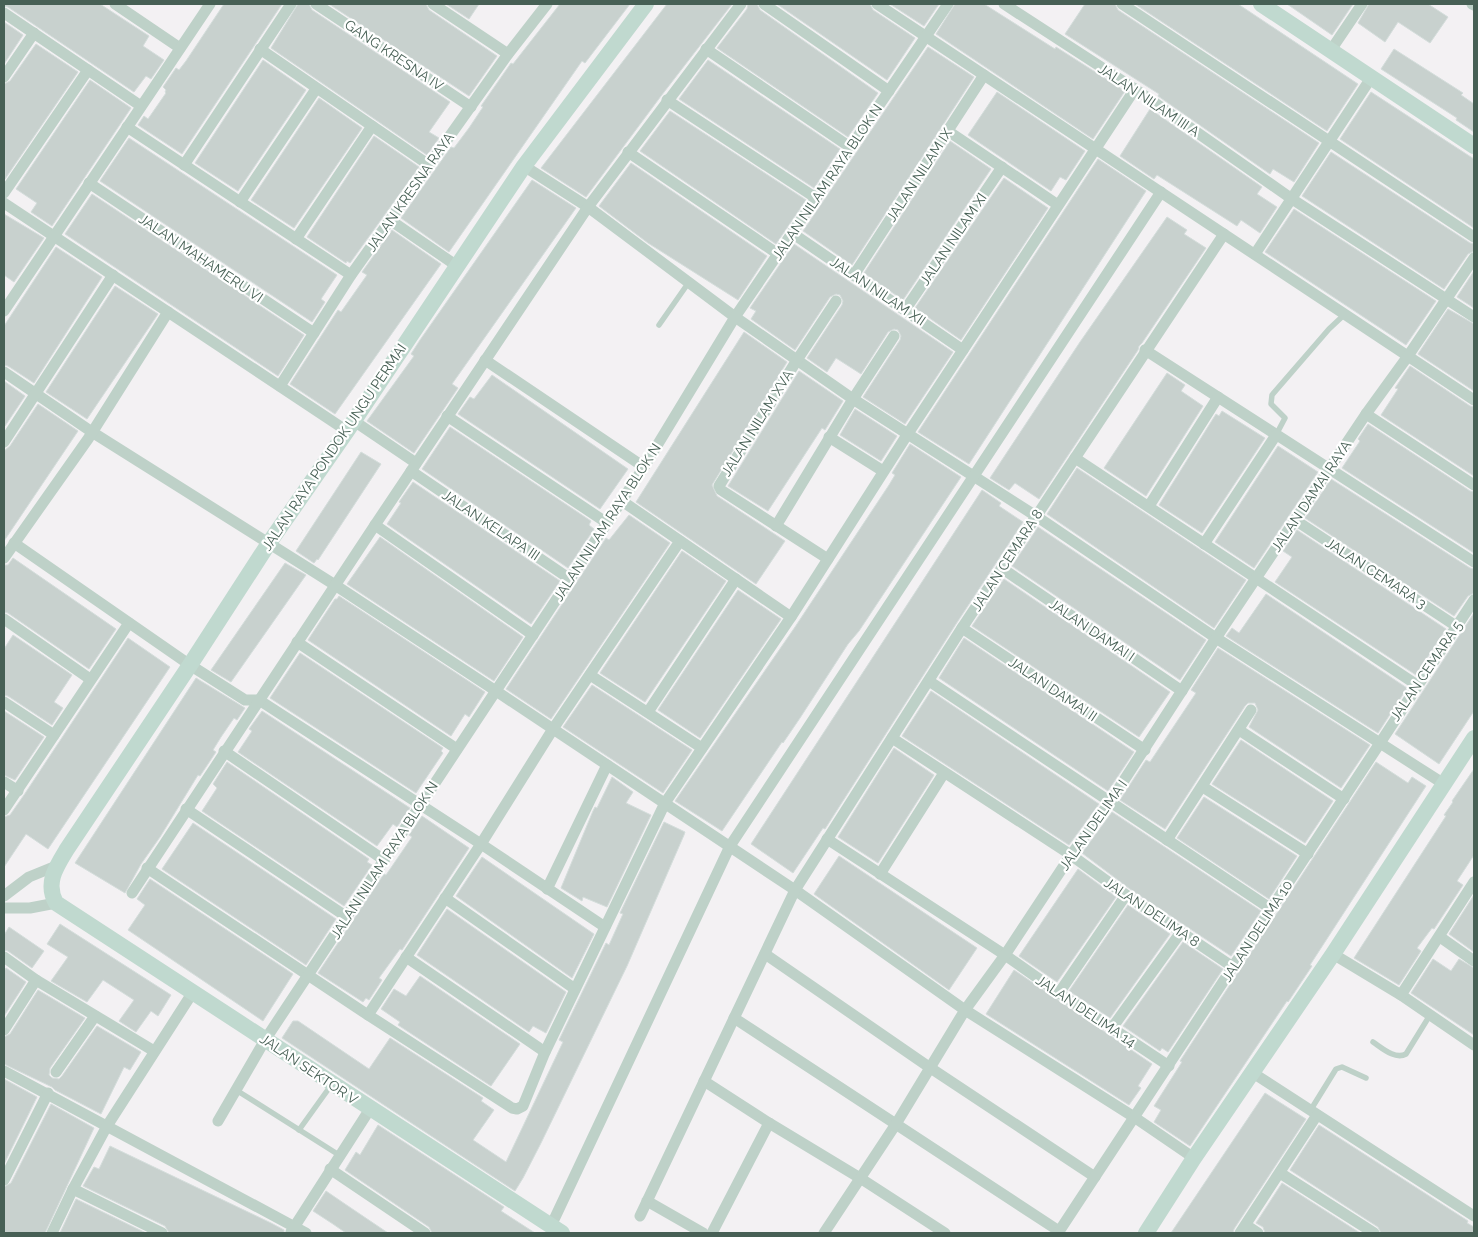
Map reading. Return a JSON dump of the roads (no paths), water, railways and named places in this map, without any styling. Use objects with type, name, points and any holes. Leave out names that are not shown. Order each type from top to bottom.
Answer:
[{"type":"street","points":[[114,4],[180,48]]},
{"type":"street","points":[[4,311],[53,235],[210,4]]},
{"type":"street","points":[[184,165],[291,4]]},
{"type":"street","name":"GANG KRESNA IV","points":[[316,4],[471,107]]},
{"type":"street","points":[[432,4],[508,54]]},
{"type":"street","name":"JALAN KRESNA RAYA","points":[[280,386],[351,275],[508,54],[547,4]]},
{"type":"street","name":"JALAN RAYA PONDOK UNGU PERMAI","points":[[56,903],[50,889],[56,866],[269,543],[351,426],[524,166],[646,4]]},
{"type":"street","points":[[132,892],[413,467],[588,207],[741,4]]},
{"type":"street","points":[[764,4],[889,91]]},
{"type":"street","points":[[877,4],[1474,400]]},
{"type":"street","name":"JALAN NILAM RAYA BLOK N","points":[[218,1121],[265,1040],[644,467],[735,317],[948,4]]},
{"type":"street","name":"JALAN NILAM III A","points":[[1004,4],[1135,89],[1292,199],[1474,317]]},
{"type":"street","points":[[1122,4],[1474,237]]},
{"type":"street","points":[[1261,4],[1474,146]]},
{"type":"street","points":[[1331,50],[1362,4]]},
{"type":"street","points":[[4,13],[141,106]]},
{"type":"street","points":[[4,77],[34,33]]},
{"type":"street","points":[[260,49],[429,165]]},
{"type":"street","points":[[706,49],[850,147]]},
{"type":"street","points":[[4,193],[88,70]]},
{"type":"street","name":"JALAN NILAM IX","points":[[854,275],[984,75]]},
{"type":"street","points":[[1255,254],[1371,78]]},
{"type":"street","points":[[240,202],[316,88]]},
{"type":"street","points":[[147,868],[368,1015],[514,1109],[523,1106],[545,1052],[665,803],[791,617],[907,435],[1135,89]]},
{"type":"street","points":[[667,100],[816,198]]},
{"type":"street","points":[[296,239],[372,126]]},
{"type":"street","points":[[127,127],[351,275]]},
{"type":"street","points":[[948,131],[1058,205]]},
{"type":"street","points":[[628,152],[778,254]]},
{"type":"street","points":[[524,166],[588,207],[735,317],[853,399],[1036,516],[1216,638],[1444,784]]},
{"type":"street","name":"JALAN NILAM XI","points":[[905,310],[1002,167]]},
{"type":"street","name":"JALAN MAHAMERU VI","points":[[89,183],[314,333]]},
{"type":"street","points":[[557,1230],[730,846],[1161,192]]},
{"type":"street","name":"JALAN KELAPA III","points":[[4,203],[280,386],[351,426],[413,467],[570,579]]},
{"type":"street","points":[[390,220],[456,266]]},
{"type":"street","name":"JALAN NILAM XII","points":[[792,233],[963,350]]},
{"type":"street","name":"JALAN CEMARA 8","points":[[640,1216],[795,890],[962,628],[1145,350],[1224,234]]},
{"type":"street","name":"JALAN DAMAI RAYA","points":[[1216,638],[1366,414],[1408,356],[1474,258]]},
{"type":"street","points":[[4,442],[113,275]]},
{"type":"street","points":[[4,288],[14,295]]},
{"type":"street","name":"JALAN NILAM XVA","points":[[776,526],[721,490],[719,486],[836,301]]},
{"type":"street","points":[[4,558],[92,432],[168,312]]},
{"type":"street","points":[[828,559],[776,526],[829,437],[894,336]]},
{"type":"street","points":[[1145,350],[1474,562]]},
{"type":"street","points":[[485,360],[644,467]]},
{"type":"street","points":[[4,372],[92,432],[335,585],[496,691],[795,890],[965,1010],[1194,1158]]},
{"type":"street","points":[[1149,506],[1218,397]]},
{"type":"street","points":[[1366,414],[1474,485]]},
{"type":"street","points":[[447,416],[607,523]]},
{"type":"street","points":[[1204,544],[1276,435]]},
{"type":"street","points":[[829,437],[884,471]]},
{"type":"street","points":[[1075,458],[1417,685]]},
{"type":"street","points":[[622,501],[791,617]]},
{"type":"street","name":"JALAN CEMARA 3","points":[[1295,520],[1456,626]]},
{"type":"street","points":[[375,525],[533,635]]},
{"type":"street","points":[[368,1015],[481,844],[552,730],[680,541]]},
{"type":"street","points":[[14,544],[190,665],[245,700],[259,700],[605,927]]},
{"type":"street","name":"JALAN DAMAI I","points":[[1002,569],[1182,691]]},
{"type":"street","points":[[648,712],[736,579]]},
{"type":"street","name":"JALAN CEMARA 5","points":[[1379,743],[1474,600]]},
{"type":"street","points":[[4,619],[90,679]]},
{"type":"street","points":[[4,810],[129,623]]},
{"type":"street","name":"JALAN DAMAI II","points":[[962,628],[1144,750]]},
{"type":"street","name":"JALAN DELIMA I","points":[[826,1233],[896,1124],[965,1010],[1071,855],[1110,802],[1216,638]]},
{"type":"street","points":[[297,642],[457,749]]},
{"type":"street","points":[[590,676],[702,748]]},
{"type":"street","points":[[929,681],[1271,909]]},
{"type":"street","points":[[4,702],[54,735]]},
{"type":"street","points":[[1167,840],[1251,710]]},
{"type":"street","points":[[1239,730],[1344,799]]},
{"type":"street","name":"JALAN DELIMA 8","points":[[892,738],[1071,855],[1126,895],[1233,967]]},
{"type":"street","points":[[1146,1233],[1194,1158],[1333,954],[1474,738]]},
{"type":"street","name":"JALAN DELIMA 10","points":[[1058,1232],[1308,854],[1379,743]]},
{"type":"street","points":[[224,752],[384,860]]},
{"type":"street","points":[[547,888],[607,765]]},
{"type":"street","points":[[880,874],[944,773]]},
{"type":"street","points":[[4,782],[18,791]]},
{"type":"street","points":[[1203,786],[1308,854]]},
{"type":"street","points":[[186,809],[346,917]]},
{"type":"street","name":"JALAN DELIMA 14","points":[[827,840],[1004,955],[1168,1066]]},
{"type":"street","points":[[4,896],[29,877],[56,866]]},
{"type":"street","points":[[1401,995],[1440,938],[1474,882]]},
{"type":"street","points":[[1059,993],[1126,895]]},
{"type":"street","points":[[445,898],[575,989]]},
{"type":"street","points":[[4,908],[30,908],[56,903]]},
{"type":"street","name":"JALAN SEKTOR V","points":[[56,903],[557,1230]]},
{"type":"street","points":[[1112,1028],[1181,932]]},
{"type":"street","points":[[1440,938],[1474,961]]},
{"type":"street","points":[[764,954],[929,1067],[1095,1177]]},
{"type":"street","points":[[1333,954],[1401,995],[1474,1045]]},
{"type":"street","points":[[4,957],[36,980],[154,1052]]},
{"type":"street","points":[[406,957],[545,1052]]},
{"type":"street","points":[[4,1030],[36,980]]},
{"type":"street","points":[[52,1233],[107,1126],[193,992]]},
{"type":"street","points":[[56,1072],[95,1016]]},
{"type":"street","points":[[734,1018],[1058,1232]]},
{"type":"street","points":[[4,1070],[306,1233]]},
{"type":"street","points":[[1253,1073],[1474,1216]]},
{"type":"street","points":[[704,1081],[945,1233]]},
{"type":"street","points":[[4,1180],[48,1093]]},
{"type":"street","points":[[294,1227],[370,1109]]},
{"type":"street","points":[[1258,1233],[1243,1229],[1280,1172],[1314,1113]]},
{"type":"street","points":[[712,1233],[769,1123]]},
{"type":"street","points":[[330,1169],[425,1233]]},
{"type":"street","points":[[1280,1172],[1374,1233]]},
{"type":"street","points":[[73,1189],[162,1233]]},
{"type":"street","points":[[648,1201],[703,1233]]},
{"type":"lane","points":[[659,325],[689,282]]},
{"type":"lane","points":[[1276,435],[1285,418],[1271,404],[1272,395],[1329,329],[1345,314]]},
{"type":"lane","points":[[1373,1042],[1401,1057],[1406,1054],[1430,1015]]},
{"type":"lane","points":[[1314,1113],[1336,1069],[1342,1067],[1366,1078]]},
{"type":"lane","points":[[299,1130],[332,1084]]},
{"type":"lane","points":[[236,1090],[339,1156]]}]
